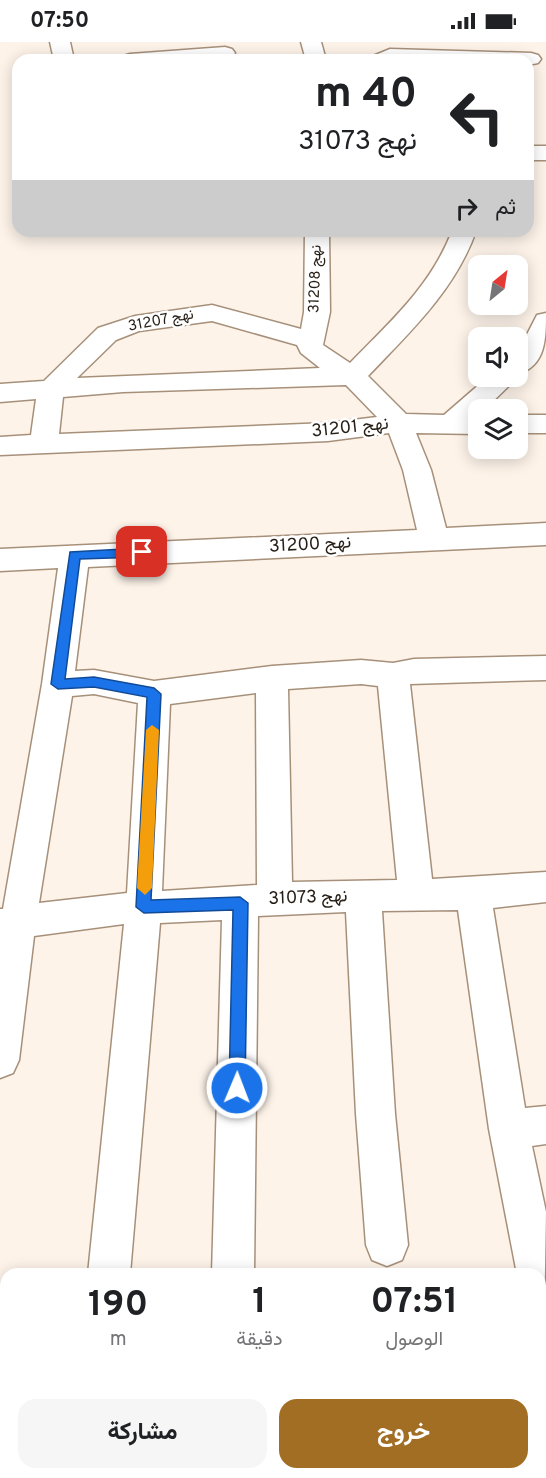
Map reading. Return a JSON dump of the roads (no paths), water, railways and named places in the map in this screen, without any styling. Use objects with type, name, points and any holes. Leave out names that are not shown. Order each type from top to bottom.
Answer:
[{"type":"street","points":[[200,54],[224,52]]},
{"type":"street","name":"نهج 31208","points":[[309,340],[316,312],[317,237]]},
{"type":"street","points":[[0,393],[123,383],[353,376],[409,316],[447,270],[461,237]]},
{"type":"street","name":"نهج 31207","points":[[51,389],[107,334],[135,324],[212,313],[309,340]]},
{"type":"street","points":[[528,357],[546,321]]},
{"type":"street","points":[[309,340],[310,347],[324,359],[353,376],[399,423],[468,424]]},
{"type":"street","points":[[451,424],[493,387]]},
{"type":"street","points":[[45,444],[51,389]]},
{"type":"street","name":"نهج 31201","points":[[0,446],[328,432],[399,423],[417,470],[434,539]]},
{"type":"street","points":[[528,424],[546,424]]},
{"type":"street","name":"نهج 31200","points":[[0,560],[546,534]]},
{"type":"street","points":[[0,1060],[9,924],[58,684],[75,555]]},
{"type":"street","points":[[58,684],[94,682],[154,694],[272,678],[361,672],[393,675],[414,671],[546,668]]},
{"type":"street","points":[[393,675],[416,894]]},
{"type":"street","points":[[233,1268],[272,678]]},
{"type":"street","points":[[110,1268],[144,907],[154,694]]},
{"type":"street","name":"نهج 31073","points":[[9,924],[97,910],[258,900],[473,894],[546,886]]},
{"type":"street","points":[[473,894],[528,1127],[541,1268]]},
{"type":"street","points":[[363,896],[371,1017],[376,1157],[387,1245]]}]
